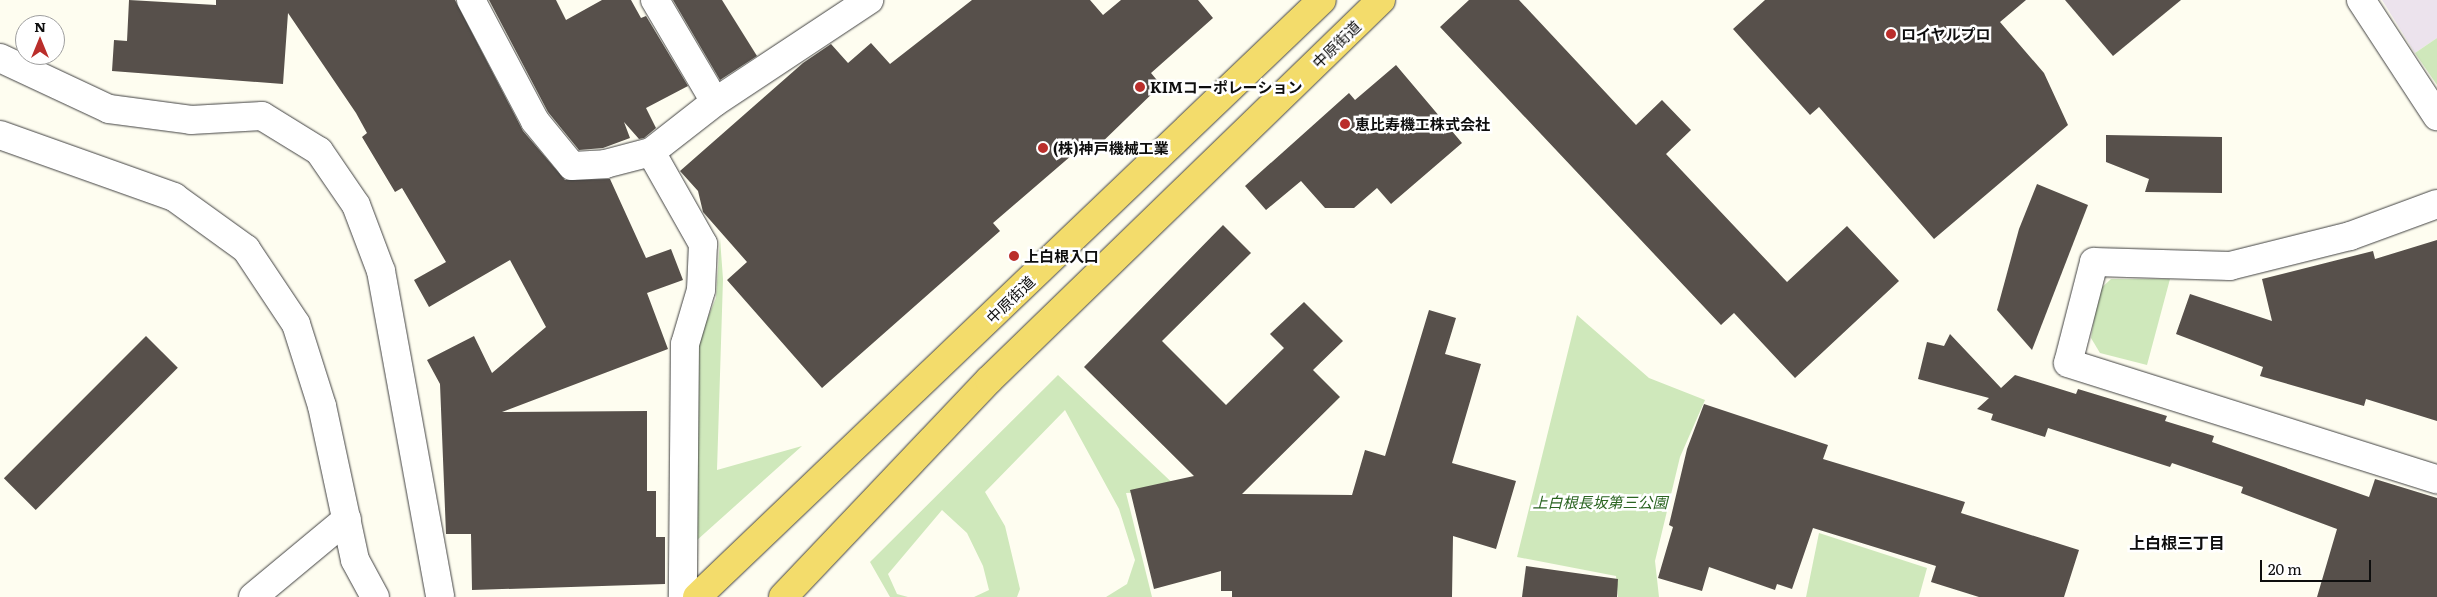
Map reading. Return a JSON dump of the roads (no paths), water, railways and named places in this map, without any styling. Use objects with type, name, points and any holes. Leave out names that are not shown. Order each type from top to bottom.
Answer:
[{"type":"main road","name":"中原街道","points":[[697,597],[1322,0]]},
{"type":"main road","name":"中原街道","points":[[783,597],[989,380],[1381,0]]},
{"type":"street","points":[[471,0],[535,121],[572,166],[606,164],[651,152],[715,102],[869,0]]},
{"type":"street","points":[[655,0],[715,102]]},
{"type":"street","points":[[2361,0],[2437,116]]},
{"type":"street","points":[[0,58],[109,109],[191,120],[262,116],[319,151],[356,205],[381,271],[440,597]]},
{"type":"street","points":[[0,135],[174,197],[246,249],[296,324],[314,374],[355,560],[374,597]]},
{"type":"street","points":[[651,152],[703,244],[701,290],[685,344],[683,597]]},
{"type":"street","points":[[2437,204],[2350,236],[2230,266],[2094,262],[2068,363],[2437,478]]},
{"type":"street","points":[[253,597],[347,519]]},
{"type":"place","name":"ロイヤルプロ","points":[[1891,34]]},
{"type":"place","name":"KIMコーポレーション","points":[[1140,87]]},
{"type":"place","name":"恵比寿機工株式会社","points":[[1345,124]]},
{"type":"place","name":"(株)神戸機械工業","points":[[1043,148]]},
{"type":"place","name":"上白根入口","points":[[1014,256]]},
{"type":"district","name":"上白根三丁目","points":[[2177,542]]},
{"type":"park label","name":"上白根長坂第三公園","points":[[1600,502]]}]
